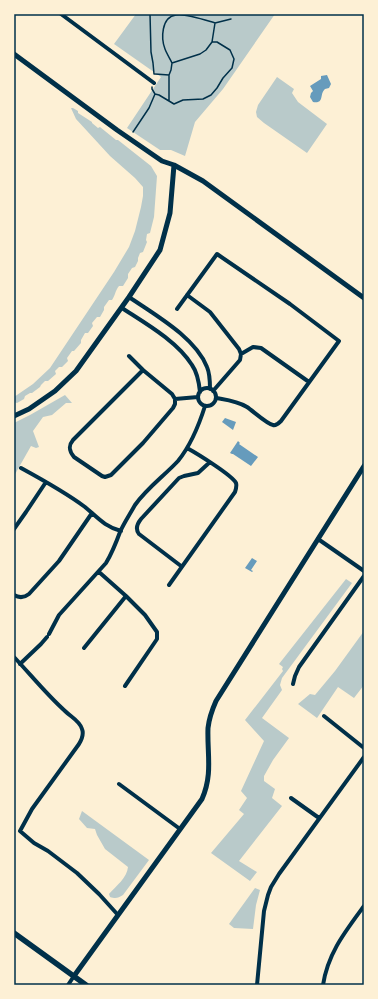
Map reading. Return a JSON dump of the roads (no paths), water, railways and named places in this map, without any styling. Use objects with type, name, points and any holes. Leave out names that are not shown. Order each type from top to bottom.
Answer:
[{"type":"main road","points":[[14,933],[86,985]]},
{"type":"street","points":[[61,14],[154,83]]},
{"type":"street","points":[[14,54],[155,157],[208,185],[364,298]]},
{"type":"street","points":[[14,416],[28,409],[55,391],[76,370],[122,308],[160,250],[170,213],[174,166]]},
{"type":"street","points":[[177,309],[217,254],[339,340],[279,422],[275,425],[268,423],[239,403],[216,398]]},
{"type":"street","points":[[187,295],[210,312],[240,349],[240,360],[212,390]]},
{"type":"street","points":[[122,308],[169,340],[178,348],[193,366],[199,382],[200,392],[198,397],[200,403],[205,406],[211,405],[216,398],[215,393],[212,390],[207,367],[200,354],[176,329],[129,297]]},
{"type":"street","points":[[241,354],[253,347],[261,348],[309,382]]},
{"type":"street","points":[[129,356],[143,370],[172,394],[175,399],[175,404],[143,444],[113,473],[105,477],[99,475],[74,457],[70,451],[72,440],[143,370]]},
{"type":"street","points":[[200,392],[205,388],[212,390]]},
{"type":"street","points":[[175,399],[198,397]]},
{"type":"street","points":[[20,664],[41,644],[59,616],[110,558],[121,531],[135,505],[147,490],[178,460],[187,448],[197,428],[205,406]]},
{"type":"street","points":[[169,585],[236,490],[236,484],[233,479],[210,462],[187,448]]},
{"type":"street","points":[[181,566],[139,534],[137,532],[137,526],[141,519],[179,478],[198,473],[210,462]]},
{"type":"street","points":[[68,985],[199,803],[207,786],[209,770],[208,728],[216,701],[364,466]]},
{"type":"street","points":[[21,468],[46,482],[85,508],[108,526],[121,531]]},
{"type":"street","points":[[14,530],[46,482]]},
{"type":"street","points":[[15,595],[22,597],[26,596],[59,561],[92,513]]},
{"type":"street","points":[[318,539],[364,571]]},
{"type":"street","points":[[99,572],[126,596],[145,615],[156,629],[157,636],[155,642],[125,686]]},
{"type":"street","points":[[293,684],[299,667],[364,576]]},
{"type":"street","points":[[84,648],[126,596]]},
{"type":"street","points":[[14,657],[65,711],[80,724],[83,734],[79,744],[32,809],[20,831]]},
{"type":"street","points":[[324,716],[364,748]]},
{"type":"street","points":[[257,985],[262,919],[271,887],[364,757]]},
{"type":"street","points":[[119,784],[180,829]]},
{"type":"street","points":[[291,798],[319,818]]},
{"type":"street","points":[[14,830],[20,831],[34,843],[54,855],[77,873],[118,915]]},
{"type":"street","points":[[322,985],[328,962],[334,948],[364,906]]},
{"type":"water","points":[[327,75],[331,84],[329,88],[323,91],[319,102],[313,102],[310,97],[313,91],[310,86],[321,79],[321,76]]},
{"type":"water","points":[[225,418],[236,422],[233,430],[222,422]]},
{"type":"water","points":[[238,441],[240,443],[239,444],[258,457],[251,466],[230,453]]},
{"type":"water","points":[[252,558],[257,561],[251,570],[253,571],[252,572],[245,568]]}]
